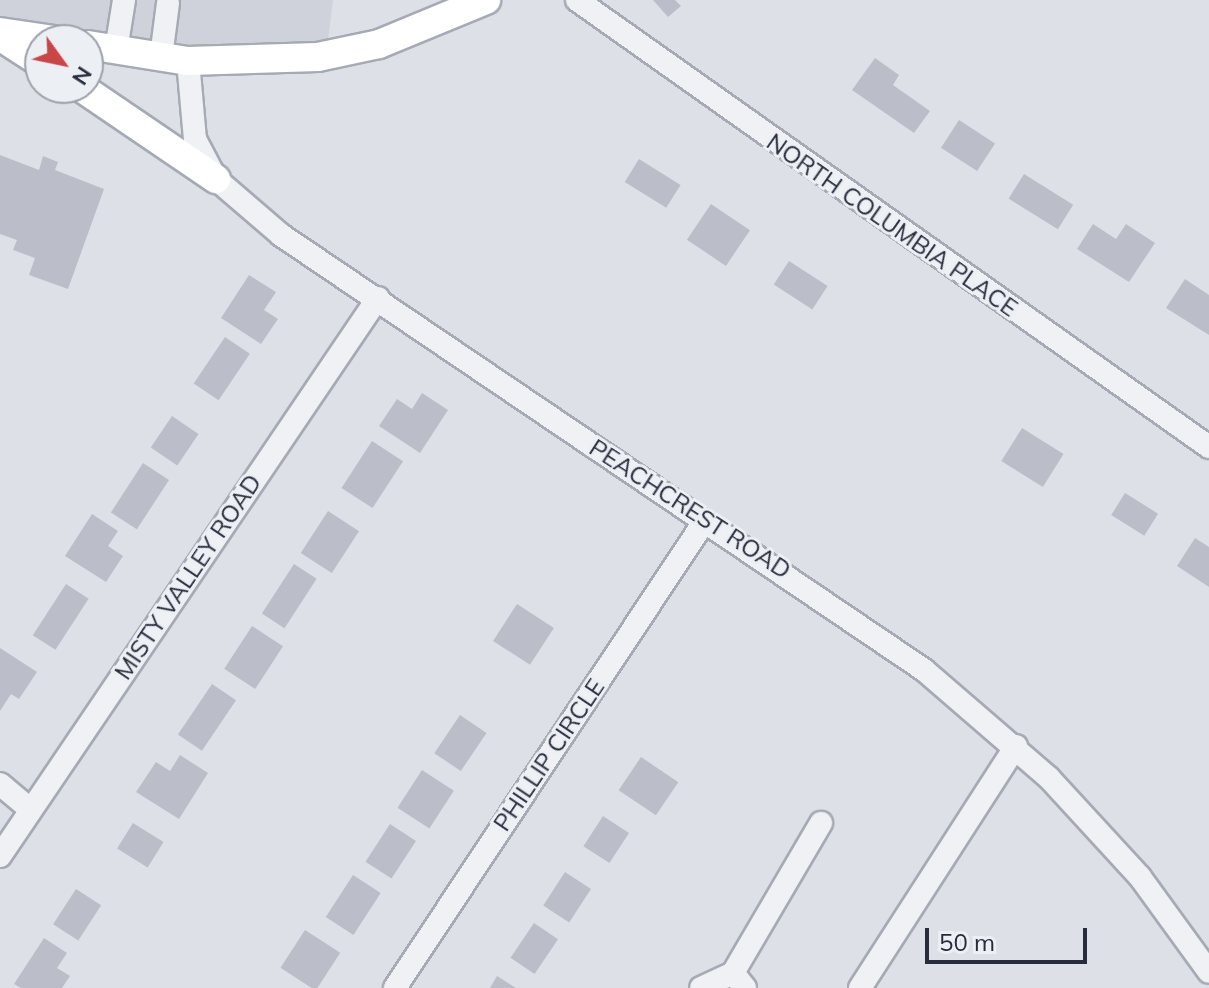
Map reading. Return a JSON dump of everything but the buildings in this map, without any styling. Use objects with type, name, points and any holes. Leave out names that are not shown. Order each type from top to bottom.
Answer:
[{"type":"main road","points":[[104,48],[174,59],[318,57],[379,44],[486,0]]},
{"type":"main road","points":[[0,34],[24,37]]},
{"type":"main road","points":[[0,34],[24,51]]},
{"type":"main road","points":[[104,103],[216,179]]},
{"type":"street","points":[[104,44],[124,0]]},
{"type":"street","name":"NORTH COLUMBIA PLACE","points":[[577,0],[1209,447]]},
{"type":"street","name":"PEACHCREST ROAD","points":[[168,3],[174,59],[195,139],[216,179],[281,235],[704,522],[743,541],[911,661],[1016,746],[1140,877],[1209,972]]},
{"type":"street","name":"MISTY VALLEY ROAD","points":[[0,856],[378,298]]},
{"type":"street","name":"PHILLIP CIRCLE","points":[[395,988],[704,522]]},
{"type":"street","points":[[860,988],[1016,746]]},
{"type":"street","points":[[0,784],[30,809]]},
{"type":"street","points":[[701,988],[739,981],[821,823]]},
{"type":"shaded area","points":[[0,0],[333,0],[325,65],[104,43],[104,24],[24,24],[24,34],[0,32]]}]
